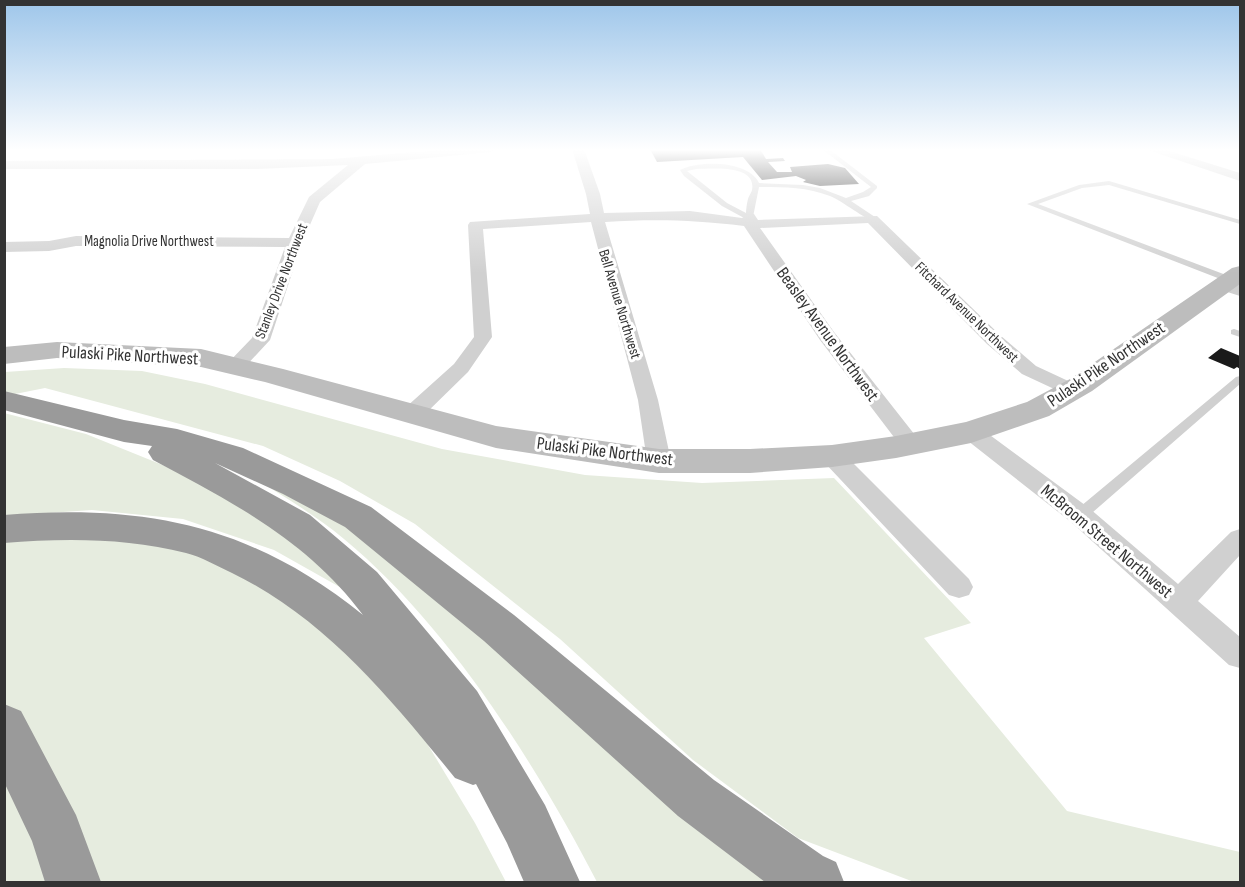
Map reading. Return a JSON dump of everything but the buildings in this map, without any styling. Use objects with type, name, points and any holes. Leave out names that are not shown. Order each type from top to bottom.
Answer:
[{"type":"highway","points":[[6,401],[124,431],[177,440],[231,456],[295,484],[358,517],[499,628],[696,798],[805,878],[816,882]]},
{"type":"highway","points":[[124,431],[233,487],[297,525],[363,584],[460,707],[526,824],[552,882]]},
{"type":"highway","points":[[4,529],[35,526],[136,531],[192,539],[265,568],[343,621],[424,702],[526,824]]},
{"type":"highway","points":[[4,728],[57,834],[73,882]]},
{"type":"main road","name":"Pulaski Pike Northwest","points":[[4,356],[57,350],[201,358],[496,437],[659,461],[750,461],[832,456],[911,444],[971,432],[1038,409],[1072,390],[1234,282]]},
{"type":"street","name":"Stanley Drive Northwest","points":[[235,366],[261,340],[294,243],[314,200],[325,190]]},
{"type":"street","name":"Bell Avenue Northwest","points":[[592,190],[596,218],[648,400],[659,461]]},
{"type":"street","points":[[412,413],[461,368],[483,337],[476,225],[690,215],[749,220],[872,219]]},
{"type":"street","name":"Fitchard Avenue Northwest","points":[[872,219],[994,340],[1029,370],[1072,390]]},
{"type":"street","name":"Beasley Avenue Northwest","points":[[749,220],[827,336],[911,444]]},
{"type":"street","points":[[4,239],[57,239],[76,242]]},
{"type":"street","name":"Magnolia Drive Northwest","points":[[4,247],[49,246],[76,242],[294,243]]},
{"type":"street","name":"McBroom Street Northwest","points":[[971,432],[1080,515],[1240,655]]},
{"type":"street","points":[[832,456],[959,587]]},
{"type":"street","points":[[1180,602],[1240,539]]},
{"type":"lane","points":[[707,190],[749,220],[755,190]]},
{"type":"lane","points":[[819,190],[846,200],[872,219]]},
{"type":"lane","points":[[846,200],[873,190]]},
{"type":"lane","points":[[1069,190],[1030,204],[1234,282]]},
{"type":"lane","points":[[1134,190],[1240,222]]},
{"type":"lane","points":[[1080,515],[1240,379]]},
{"type":"shaded area","points":[[64,368],[142,371],[205,384],[442,449],[585,475],[702,483],[834,478],[971,623],[924,638],[1067,811],[1240,852],[1240,882],[914,882],[798,838],[693,760],[560,639],[415,524],[340,481],[263,446],[45,388],[5,396],[5,372]]},
{"type":"shaded area","points":[[4,413],[86,434],[269,508],[345,590],[274,550],[183,519],[92,510],[5,516]]},
{"type":"shaded area","points":[[242,470],[357,530],[699,826],[784,882],[597,882],[573,837],[517,744],[453,654],[418,612],[382,573],[332,529]]},
{"type":"shaded area","points":[[5,539],[118,539],[184,551],[242,570],[295,602],[416,725],[475,823],[506,882],[5,882]]}]
